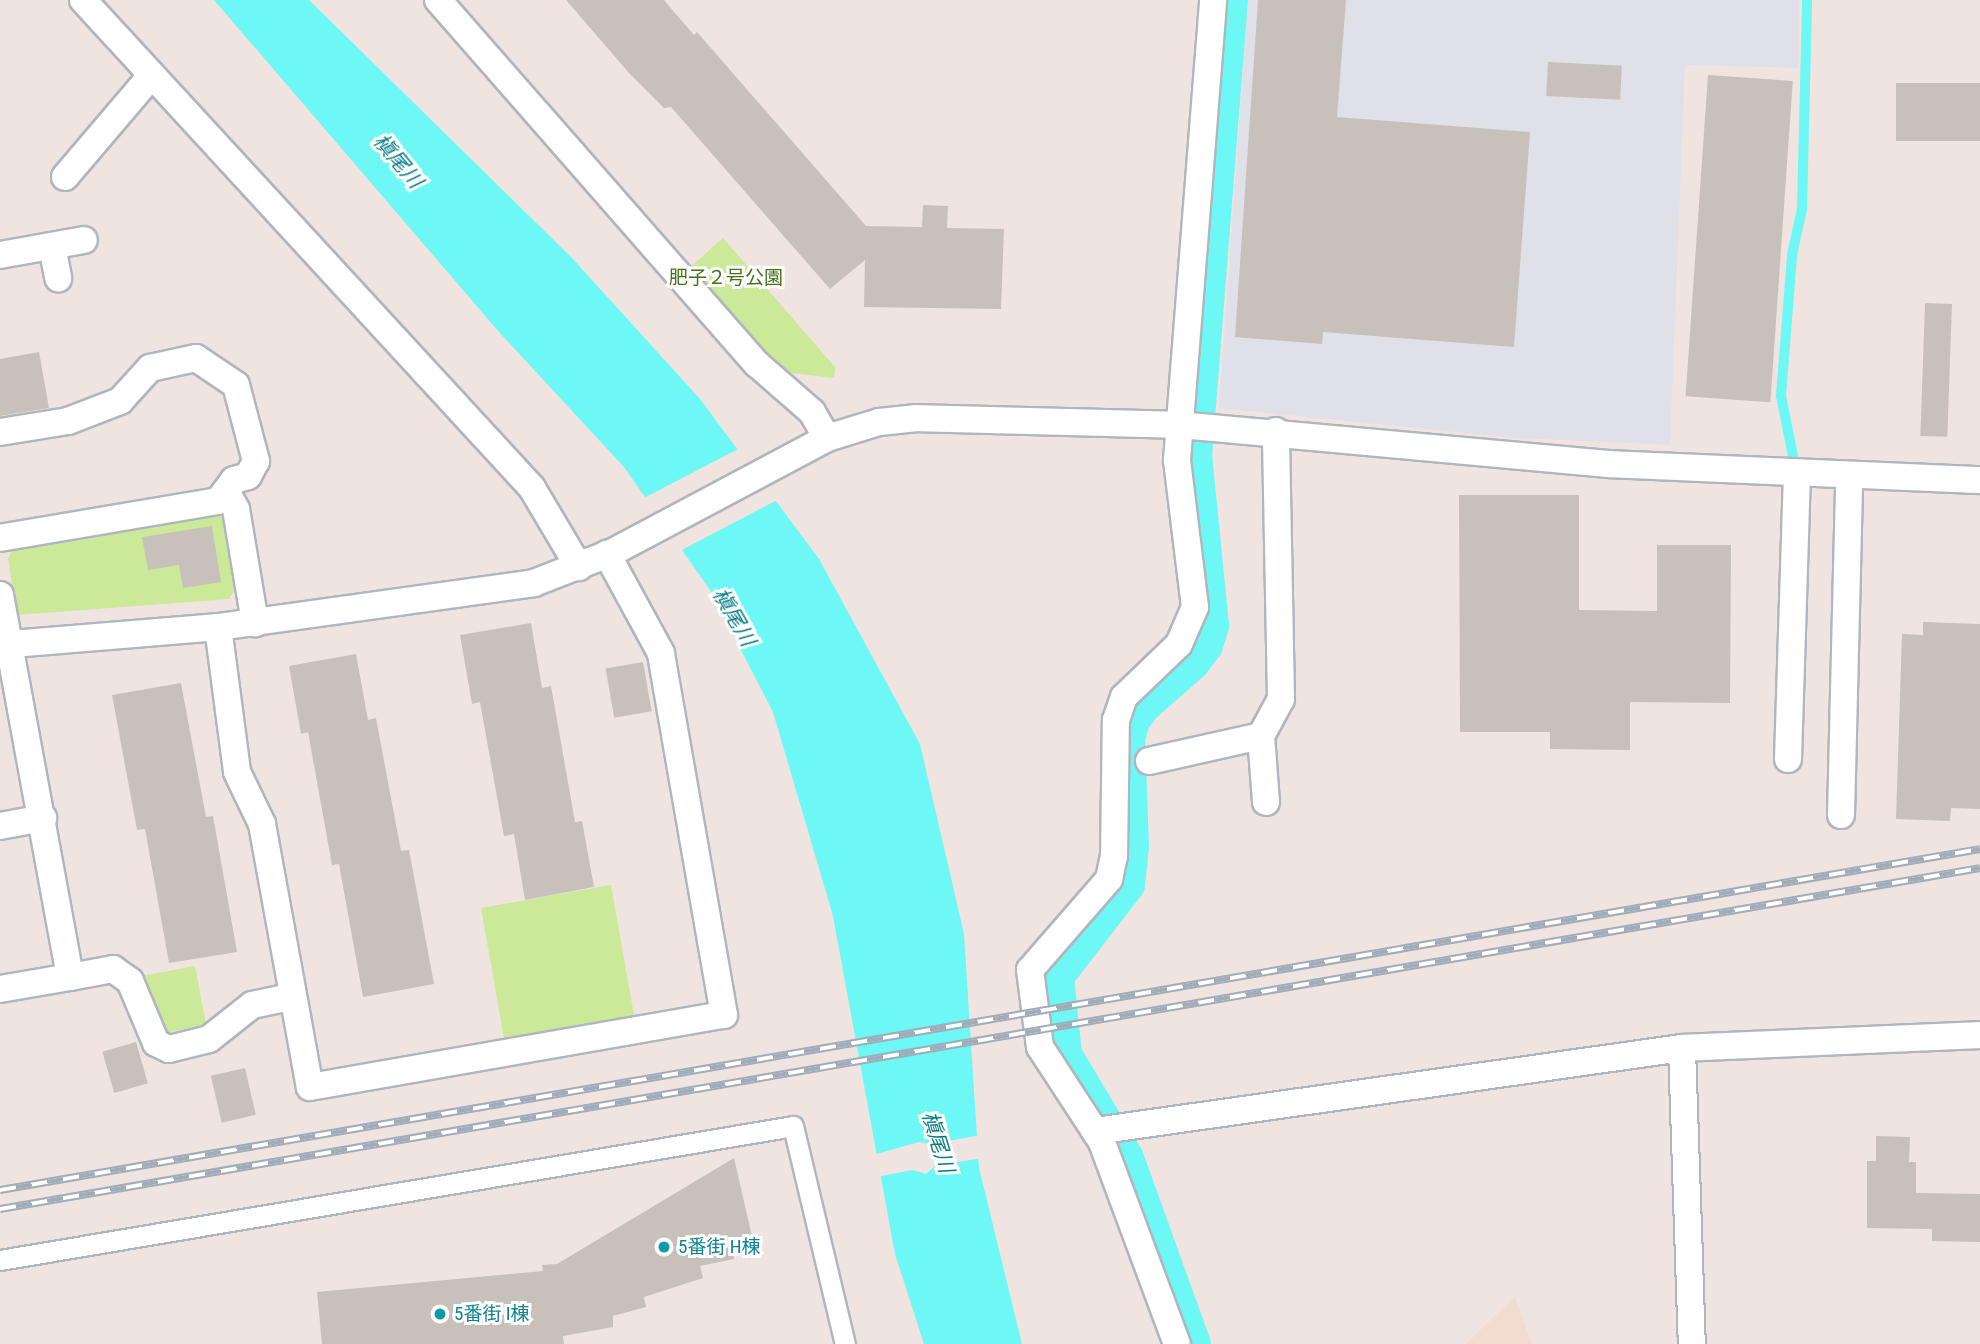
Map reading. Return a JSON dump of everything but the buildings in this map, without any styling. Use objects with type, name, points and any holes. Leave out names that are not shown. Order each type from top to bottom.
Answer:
[{"type":"street","points":[[83,0],[532,488],[579,567]]},
{"type":"street","points":[[438,0],[757,364],[812,412],[820,442]]},
{"type":"street","points":[[1177,1344],[1107,1130],[1040,1046],[1030,970],[1109,879],[1114,856],[1116,720],[1124,697],[1179,644],[1195,607],[1177,460],[1182,426],[1213,0]]},
{"type":"street","points":[[65,177],[151,76]]},
{"type":"street","points":[[0,255],[84,240]]},
{"type":"street","points":[[52,246],[58,278]]},
{"type":"street","points":[[0,432],[68,421],[120,401],[150,368],[195,358],[236,385],[256,461],[248,476],[234,480],[218,501],[0,538]]},
{"type":"street","points":[[4,645],[255,623],[534,583],[609,554],[820,442],[879,422],[915,418],[1276,431],[1609,464],[1849,478],[1980,480]]},
{"type":"street","points":[[1266,802],[1261,736],[1281,699],[1276,431]]},
{"type":"street","points":[[1788,759],[1797,475]]},
{"type":"street","points":[[1842,815],[1849,478]]},
{"type":"street","points":[[226,491],[236,509],[255,623]]},
{"type":"street","points":[[218,627],[237,772],[262,824],[291,997],[310,1087],[724,1015],[661,653],[609,554]]},
{"type":"street","points":[[0,595],[4,645],[43,818],[70,977]]},
{"type":"street","points":[[1149,761],[1261,736]]},
{"type":"street","points":[[0,826],[43,818]]},
{"type":"street","points":[[0,989],[113,969],[131,981],[156,1043],[169,1049],[209,1039],[251,1005],[291,997]]},
{"type":"street","points":[[1107,1130],[1682,1048],[1980,1035]]},
{"type":"street","points":[[1682,1048],[1692,1344]]},
{"type":"street","points":[[0,1260],[793,1126],[845,1344]]},
{"type":"shaded area","points":[[1248,0],[1799,0],[1798,68],[1685,65],[1670,445],[1516,438],[1219,408]]},
{"type":"shaded area","points":[[1515,1296],[1532,1344],[1466,1344]]},
{"type":"green space","name":"肥子２号公園","points":[[723,238],[835,367],[834,378],[792,373],[748,339],[687,270]]},
{"type":"green space","points":[[213,512],[226,520],[236,588],[229,599],[17,615],[8,558],[15,547]]},
{"type":"green space","points":[[611,885],[635,1020],[505,1043],[481,908]]},
{"type":"green space","points":[[195,966],[206,1024],[166,1033],[142,976]]},
{"type":"water","name":"槇尾川","points":[[214,0],[309,0],[572,258],[700,399],[819,559],[920,744],[964,934],[979,1168],[1022,1344],[924,1344],[895,1254],[833,916],[773,712],[710,590],[624,467],[499,332]]},
{"type":"pier","points":[[740,448],[779,499],[678,552],[642,499]]},
{"type":"pier","points":[[981,1135],[982,1158],[935,1166],[926,1174],[912,1170],[877,1177],[873,1155],[919,1142],[931,1144]]},
{"type":"waterway","points":[[1193,1344],[1126,1158],[1064,1054],[1056,976],[1127,884],[1131,846],[1127,738],[1132,720],[1142,706],[1192,662],[1205,645],[1211,625],[1194,456],[1230,0]]},
{"type":"waterway","points":[[1793,456],[1781,396],[1792,255],[1802,209],[1807,0]]},
{"type":"railway","points":[[0,1190],[1980,849]]},
{"type":"railway","points":[[0,1209],[1980,868]]},
{"type":"place","name":"5番街 H棟","points":[[664,1247]]},
{"type":"place","name":"5番街 I棟","points":[[440,1314]]}]
